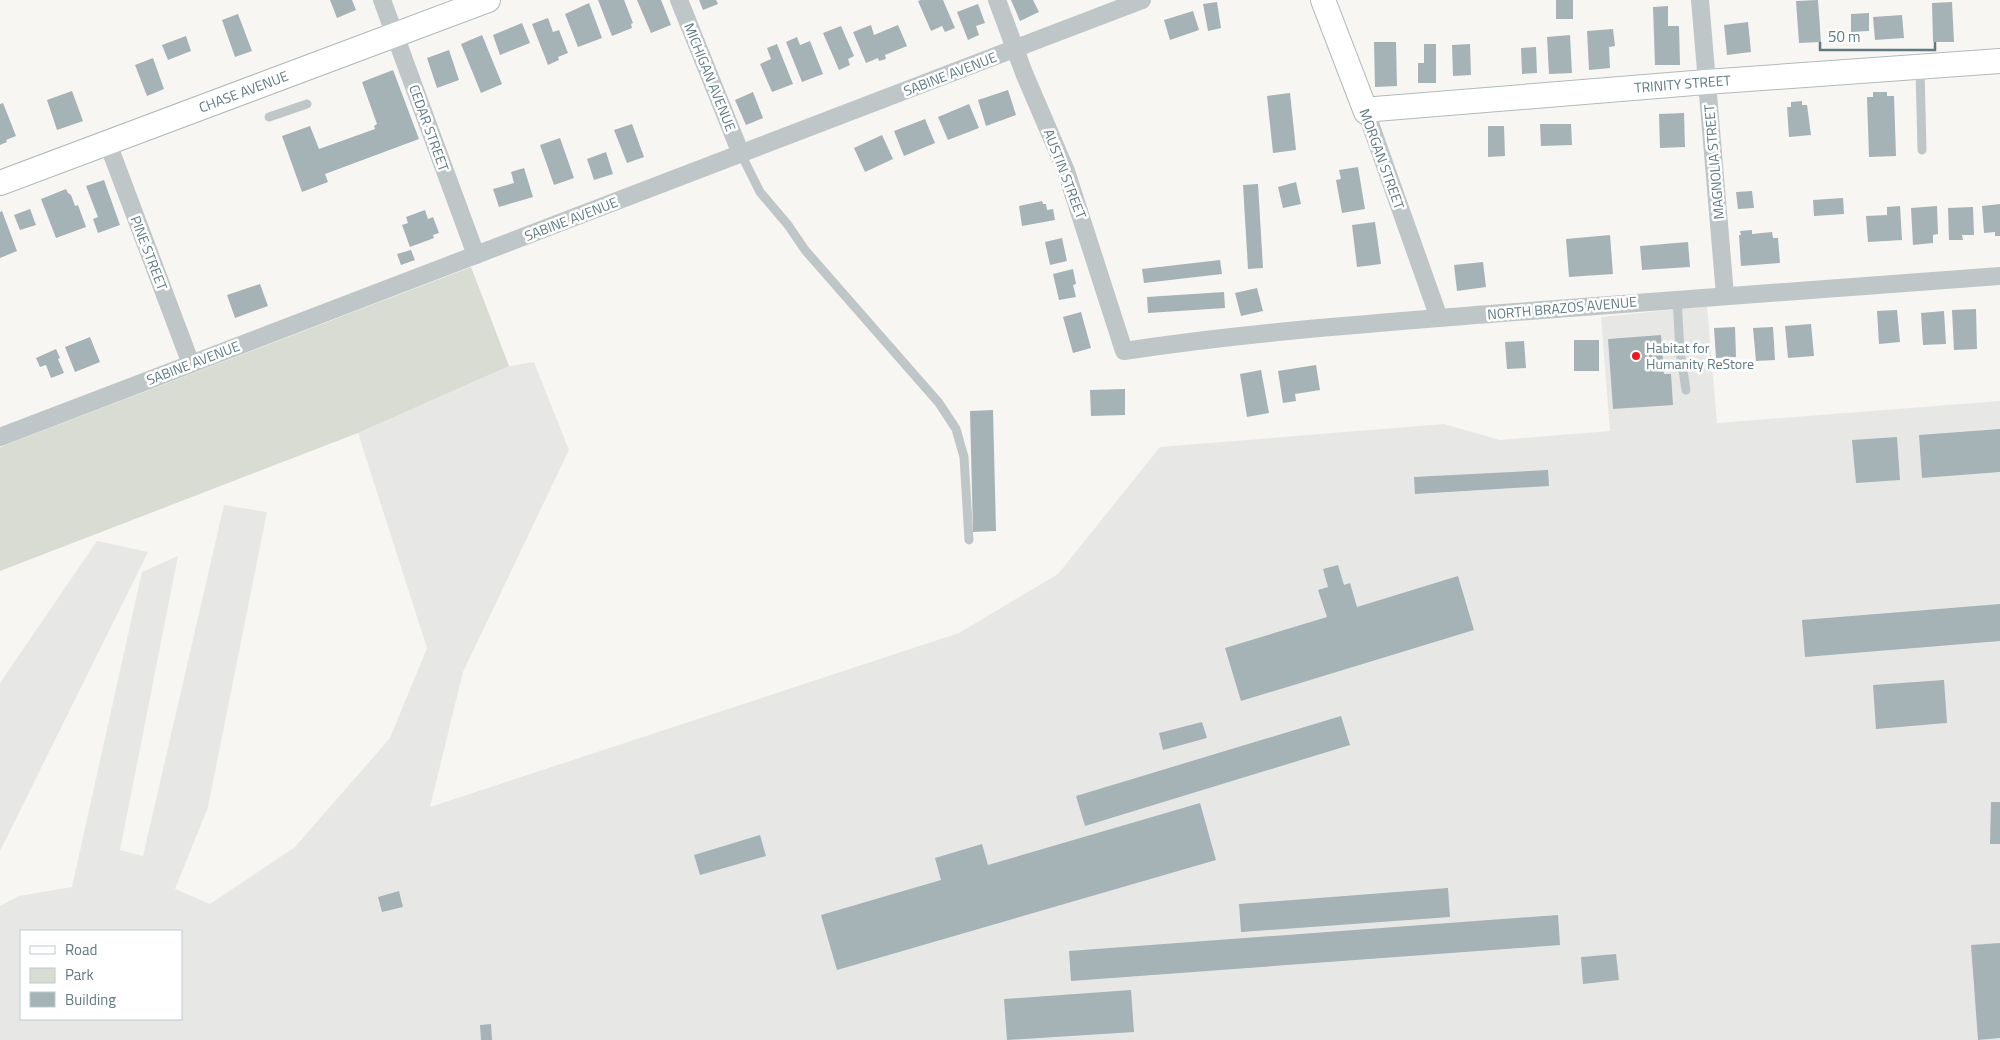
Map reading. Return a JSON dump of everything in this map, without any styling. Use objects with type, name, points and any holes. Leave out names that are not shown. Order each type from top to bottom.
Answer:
[{"type":"street","name":"CEDAR STREET","points":[[382,0],[476,255]]},
{"type":"street","name":"CHASE AVENUE","points":[[0,183],[107,141],[226,99],[488,0]]},
{"type":"street","name":"MICHIGAN AVENUE","points":[[679,0],[741,154]]},
{"type":"street","name":"AUSTIN STREET","points":[[997,0],[1011,33],[1015,49],[1066,171],[1124,351]]},
{"type":"street","name":"SABINE AVENUE","points":[[0,437],[1142,0]]},
{"type":"street","name":"MORGAN STREET","points":[[1323,0],[1366,112],[1439,318]]},
{"type":"street","name":"MAGNOLIA STREET","points":[[1700,0],[1725,295]]},
{"type":"street","name":"TRINITY STREET","points":[[1366,112],[1375,109],[1706,82],[2000,61]]},
{"type":"street","name":"PINE STREET","points":[[107,141],[191,364]]},
{"type":"street","name":"NORTH BRAZOS AVENUE","points":[[1124,351],[1209,338],[1439,318],[1725,295],[2000,276]]},
{"type":"lane","points":[[1920,68],[1922,150]]},
{"type":"lane","points":[[269,117],[307,104]]},
{"type":"lane","points":[[741,154],[760,192],[788,225],[805,250],[939,403],[956,429],[964,457],[969,540]]},
{"type":"lane","points":[[1676,299],[1680,351],[1686,390]]},
{"type":"shaded area","points":[[1707,306],[1717,423],[2000,401],[2000,1040],[0,1040],[0,906],[19,896],[72,887],[142,572],[178,556],[120,850],[143,856],[224,505],[267,512],[208,807],[175,889],[210,904],[295,847],[390,738],[427,648],[358,433],[509,366],[534,362],[569,450],[463,672],[430,807],[959,633],[1058,574],[1160,447],[1444,424],[1500,440],[1610,431],[1601,317]]},
{"type":"shaded area","points":[[97,541],[148,552],[0,851],[0,683]]},
{"type":"green space","points":[[471,267],[509,366],[358,433],[0,571],[0,447]]},
{"type":"building","points":[[330,0],[352,0],[356,10],[337,18]]},
{"type":"building","points":[[598,0],[624,0],[633,23],[631,24],[632,28],[612,36]]},
{"type":"building","points":[[637,0],[661,0],[671,25],[651,33]]},
{"type":"building","points":[[699,0],[716,0],[718,4],[703,10]]},
{"type":"building","points":[[943,0],[955,28],[945,32],[942,26],[931,31],[918,1]]},
{"type":"building","points":[[1011,0],[1033,0],[1039,12],[1020,21]]},
{"type":"building","points":[[1556,0],[1573,0],[1573,19],[1556,19]]},
{"type":"building","points":[[1818,0],[1821,42],[1799,43],[1796,1]]},
{"type":"building","points":[[1217,2],[1221,28],[1208,31],[1203,4]]},
{"type":"building","points":[[1952,2],[1954,42],[1933,42],[1932,3]]},
{"type":"building","points":[[589,3],[602,38],[578,47],[565,14]]},
{"type":"building","points":[[978,4],[985,23],[976,26],[979,35],[968,40],[957,12]]},
{"type":"building","points":[[1668,6],[1668,26],[1679,26],[1680,65],[1655,65],[1653,7]]},
{"type":"building","points":[[1193,11],[1199,30],[1170,40],[1164,20]]},
{"type":"building","points":[[1869,13],[1869,31],[1851,32],[1851,14]]},
{"type":"building","points":[[238,14],[252,51],[235,57],[222,20]]},
{"type":"building","points":[[1902,15],[1904,38],[1875,40],[1873,17]]},
{"type":"building","points":[[548,18],[553,32],[559,30],[568,53],[558,57],[559,60],[548,65],[532,24]]},
{"type":"building","points":[[1748,22],[1751,52],[1727,55],[1724,25]]},
{"type":"building","points":[[522,23],[530,43],[500,55],[493,35]]},
{"type":"building","points":[[871,25],[874,35],[898,25],[907,46],[885,55],[886,59],[879,61],[878,58],[866,63],[853,32]]},
{"type":"building","points":[[841,26],[854,56],[848,59],[850,65],[839,70],[823,33]]},
{"type":"building","points":[[1613,29],[1615,46],[1609,47],[1610,68],[1589,70],[1587,31]]},
{"type":"building","points":[[482,35],[502,84],[481,93],[461,44]]},
{"type":"building","points":[[1570,35],[1572,73],[1549,74],[1547,37]]},
{"type":"building","points":[[186,36],[191,51],[168,60],[162,45]]},
{"type":"building","points":[[797,37],[800,45],[810,41],[823,74],[802,82],[786,42]]},
{"type":"building","points":[[1374,42],[1396,42],[1397,86],[1375,87]]},
{"type":"building","points":[[777,44],[793,84],[772,92],[760,64],[771,59],[767,48]]},
{"type":"building","points":[[1424,44],[1436,44],[1436,83],[1418,83],[1418,63],[1424,63]]},
{"type":"building","points":[[1470,44],[1471,75],[1453,76],[1452,45]]},
{"type":"building","points":[[1536,47],[1537,73],[1522,74],[1521,48]]},
{"type":"building","points":[[449,50],[459,80],[437,88],[427,58]]},
{"type":"building","points":[[153,58],[164,89],[147,96],[135,65]]},
{"type":"building","points":[[393,70],[419,139],[325,174],[328,182],[302,192],[282,136],[310,126],[319,149],[375,129],[374,126],[377,124],[362,82]]},
{"type":"building","points":[[1008,90],[1016,115],[986,126],[978,100]]},
{"type":"building","points":[[72,91],[83,121],[57,130],[47,100]]},
{"type":"building","points":[[753,92],[763,118],[746,125],[735,100]]},
{"type":"building","points":[[1873,92],[1887,92],[1887,96],[1894,96],[1896,156],[1869,157],[1867,97],[1873,97]]},
{"type":"building","points":[[1290,93],[1296,150],[1273,153],[1267,96]]},
{"type":"building","points":[[1802,101],[1802,105],[1807,105],[1811,135],[1789,137],[1787,107],[1791,107],[1791,102]]},
{"type":"building","points":[[3,103],[16,136],[0,145],[0,104]]},
{"type":"building","points":[[969,104],[979,128],[948,140],[938,117]]},
{"type":"building","points":[[1684,113],[1685,147],[1660,148],[1659,114]]},
{"type":"building","points":[[925,119],[935,143],[904,156],[894,131]]},
{"type":"building","points":[[632,124],[644,157],[627,163],[614,130]]},
{"type":"building","points":[[1540,124],[1571,124],[1572,145],[1541,146]]},
{"type":"building","points":[[1488,126],[1504,126],[1505,156],[1488,157]]},
{"type":"building","points":[[882,135],[893,159],[865,172],[854,148]]},
{"type":"building","points":[[560,138],[574,178],[554,185],[540,145]]},
{"type":"building","points":[[606,152],[613,174],[594,180],[587,159]]},
{"type":"building","points":[[1358,167],[1365,209],[1342,213],[1336,180],[1341,179],[1339,170]]},
{"type":"building","points":[[524,168],[533,197],[499,207],[493,189],[514,183],[511,172]]},
{"type":"building","points":[[104,180],[120,225],[98,233],[93,219],[98,217],[86,186]]},
{"type":"building","points":[[1296,182],[1301,204],[1283,208],[1278,187]]},
{"type":"building","points":[[1258,184],[1263,268],[1248,269],[1243,185]]},
{"type":"building","points":[[66,189],[71,195],[75,206],[78,205],[86,227],[56,238],[41,199]]},
{"type":"building","points":[[1752,191],[1754,208],[1738,209],[1736,192]]},
{"type":"building","points":[[1843,198],[1844,214],[1814,216],[1813,200]]},
{"type":"building","points":[[1042,201],[1043,204],[1046,204],[1047,210],[1053,209],[1055,220],[1022,226],[1019,206]]},
{"type":"building","points":[[2000,204],[2000,236],[1995,236],[1995,232],[1984,233],[1982,206]]},
{"type":"building","points":[[1900,206],[1902,240],[1868,242],[1866,216],[1887,215],[1887,207]]},
{"type":"building","points":[[1937,206],[1938,234],[1933,235],[1933,243],[1913,245],[1911,208]]},
{"type":"building","points":[[1973,207],[1974,235],[1962,235],[1963,240],[1949,240],[1948,208]]},
{"type":"building","points":[[30,209],[36,225],[20,230],[14,215]]},
{"type":"building","points":[[425,210],[428,219],[433,217],[439,233],[433,235],[434,238],[410,247],[402,225],[408,223],[406,217]]},
{"type":"building","points":[[2,211],[17,251],[0,258],[0,212]]},
{"type":"building","points":[[1375,222],[1381,264],[1357,267],[1352,225]]},
{"type":"building","points":[[1752,230],[1752,234],[1772,232],[1773,238],[1778,238],[1780,263],[1741,266],[1740,231]]},
{"type":"building","points":[[1610,235],[1613,274],[1569,277],[1566,239]]},
{"type":"building","points":[[1062,238],[1067,261],[1050,265],[1045,242]]},
{"type":"building","points":[[1688,242],[1690,267],[1642,270],[1640,246]]},
{"type":"building","points":[[411,250],[415,260],[401,265],[397,254]]},
{"type":"building","points":[[1220,260],[1222,274],[1144,283],[1142,269]]},
{"type":"building","points":[[1483,262],[1486,287],[1457,291],[1454,265]]},
{"type":"building","points":[[1073,269],[1076,284],[1073,285],[1076,297],[1059,300],[1053,274]]},
{"type":"building","points":[[260,284],[268,306],[235,318],[227,295]]},
{"type":"building","points":[[1257,288],[1263,311],[1241,316],[1235,293]]},
{"type":"building","points":[[1224,292],[1225,308],[1148,313],[1147,297]]},
{"type":"building","points":[[1976,309],[1977,349],[1954,350],[1952,310]]},
{"type":"building","points":[[1897,310],[1900,342],[1879,344],[1877,311]]},
{"type":"building","points":[[1944,311],[1946,344],[1923,345],[1921,313]]},
{"type":"building","points":[[1081,312],[1091,348],[1073,353],[1063,317]]},
{"type":"building","points":[[1811,324],[1814,356],[1788,358],[1785,326]]},
{"type":"building","points":[[1735,327],[1736,357],[1716,358],[1714,328]]},
{"type":"building","points":[[1773,327],[1775,360],[1756,361],[1753,328]]},
{"type":"building","name":"Habitat for Humanity ReStore","points":[[1661,335],[1664,374],[1671,374],[1673,405],[1613,409],[1608,339]]},
{"type":"building","points":[[90,337],[100,362],[75,372],[65,347]]},
{"type":"building","points":[[1574,340],[1599,340],[1599,371],[1574,371]]},
{"type":"building","points":[[1524,341],[1526,368],[1507,369],[1505,342]]},
{"type":"building","points":[[56,349],[64,373],[51,378],[46,365],[40,367],[36,358]]},
{"type":"building","points":[[1316,365],[1320,390],[1295,394],[1296,401],[1283,403],[1278,371]]},
{"type":"building","points":[[1261,370],[1269,413],[1247,417],[1240,374]]},
{"type":"building","points":[[1125,389],[1125,415],[1091,416],[1090,390]]},
{"type":"building","points":[[993,410],[996,531],[973,532],[970,411]]},
{"type":"building","points":[[2000,429],[2000,472],[1922,478],[1919,435]]},
{"type":"building","points":[[1897,437],[1900,480],[1856,483],[1852,440]]},
{"type":"building","points":[[1548,470],[1549,486],[1415,494],[1414,477]]},
{"type":"building","points":[[1338,565],[1344,585],[1350,583],[1357,607],[1458,576],[1474,630],[1241,701],[1225,648],[1327,617],[1318,590],[1328,587],[1323,569]]},
{"type":"building","points":[[2000,604],[2000,641],[1805,657],[1802,620]]},
{"type":"building","points":[[1944,680],[1947,723],[1876,729],[1873,685]]},
{"type":"building","points":[[1341,716],[1350,745],[1085,826],[1076,796]]},
{"type":"building","points":[[1202,722],[1207,738],[1163,750],[1159,733]]},
{"type":"building","points":[[1991,802],[2000,802],[2000,844],[1990,844]]},
{"type":"building","points":[[1200,803],[1216,860],[837,970],[821,915],[941,880],[935,858],[982,844],[988,865]]},
{"type":"building","points":[[760,835],[766,856],[700,875],[694,855]]},
{"type":"building","points":[[1448,888],[1450,917],[1241,932],[1239,904]]},
{"type":"building","points":[[399,891],[403,907],[382,912],[378,897]]},
{"type":"building","points":[[1558,915],[1560,945],[1071,981],[1069,951]]},
{"type":"building","points":[[2000,943],[2000,1038],[1978,1040],[1971,945]]},
{"type":"building","points":[[1616,954],[1619,980],[1583,984],[1581,957]]},
{"type":"building","points":[[1131,990],[1134,1032],[1007,1040],[1004,999]]},
{"type":"building","points":[[491,1024],[492,1040],[481,1040],[480,1025]]},
{"type":"place","name":"Habitat for Humanity ReStore","points":[[1636,356]]}]
